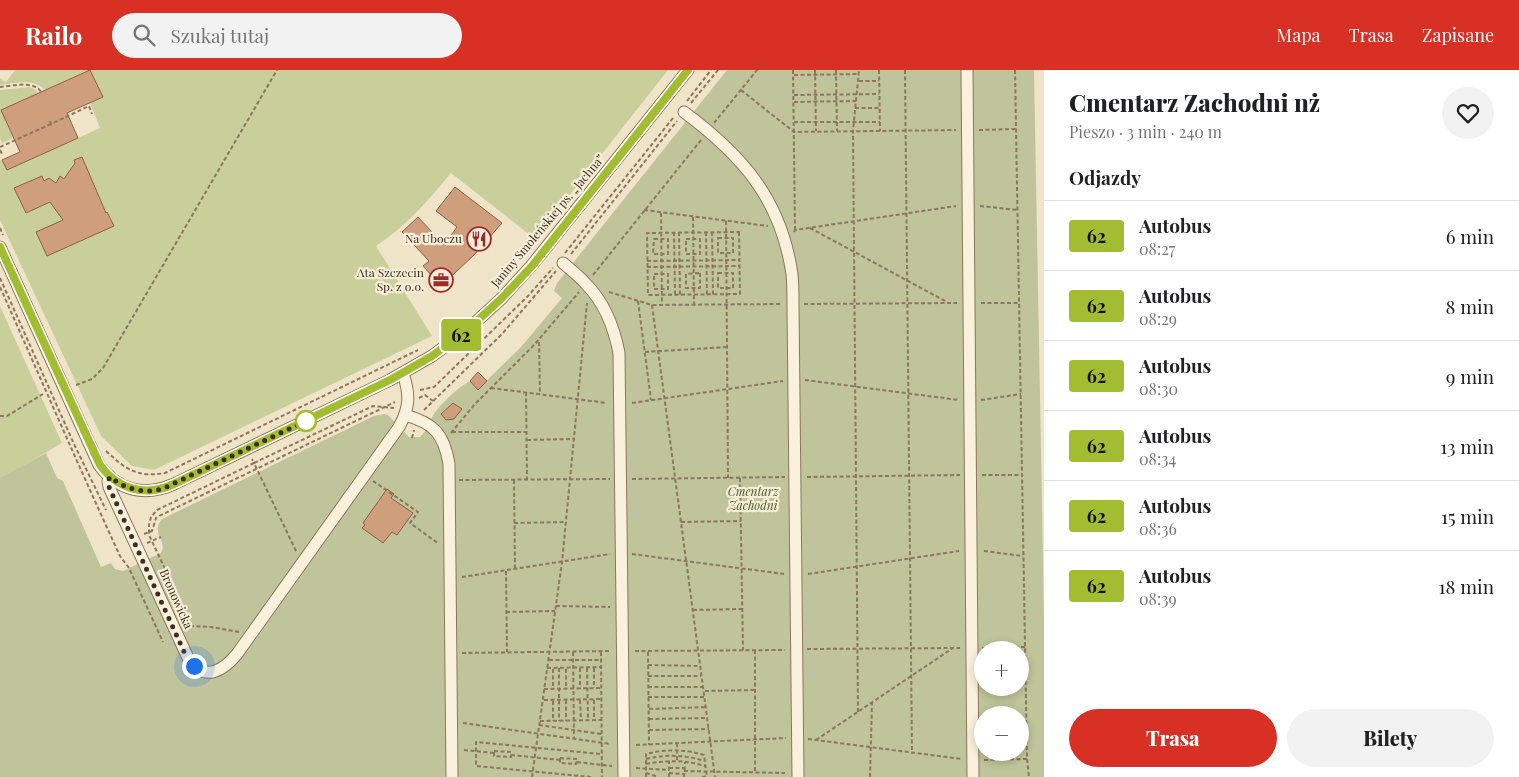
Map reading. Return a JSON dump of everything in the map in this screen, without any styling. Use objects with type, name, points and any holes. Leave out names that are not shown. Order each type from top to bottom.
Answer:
[{"type":"street","name":"Janiny Smoleńskiej ps. „Jachna”","points":[[110,477],[119,484],[147,491],[158,490],[174,484],[403,373],[432,356],[466,331],[517,283],[688,70]]},
{"type":"street","points":[[966,70],[973,777]]},
{"type":"street","points":[[684,112],[708,130],[735,155],[752,175],[770,205],[786,244],[793,285],[798,775]]},
{"type":"street","name":"Bronowicka","points":[[2,242],[64,388],[100,465],[110,477],[108,481],[109,487],[186,656],[198,670],[210,673],[223,668],[233,658],[400,427],[409,402],[403,373]]},
{"type":"street","points":[[563,263],[587,285],[606,311],[619,353],[624,777]]},
{"type":"street","points":[[405,416],[420,420],[431,426],[438,434],[448,458],[450,480],[452,777]]},
{"type":"path","points":[[64,388],[92,379],[103,368],[277,70]]},
{"type":"path","points":[[443,444],[467,413],[539,340],[587,285],[644,210],[757,70]]},
{"type":"path","points":[[786,244],[791,240],[795,230],[793,70]]},
{"type":"path","points":[[815,70],[816,132]]},
{"type":"path","points":[[836,70],[837,131]]},
{"type":"path","points":[[858,712],[853,131],[859,70]]},
{"type":"path","points":[[879,70],[880,131]]},
{"type":"path","points":[[905,70],[912,753]]},
{"type":"path","points":[[1015,70],[1025,641]]},
{"type":"path","points":[[793,75],[859,74]]},
{"type":"path","points":[[858,81],[879,81]]},
{"type":"path","points":[[0,87],[30,84],[41,92]]},
{"type":"path","points":[[741,90],[794,132],[1016,130]]},
{"type":"path","points":[[793,95],[879,94]]},
{"type":"path","points":[[794,102],[856,101]]},
{"type":"path","points":[[2,154],[0,148],[51,122],[89,106],[92,114]]},
{"type":"path","points":[[855,108],[879,108]]},
{"type":"path","points":[[794,122],[880,122]]},
{"type":"path","points":[[795,230],[968,204],[1018,210]]},
{"type":"path","points":[[644,210],[780,228]]},
{"type":"path","points":[[661,212],[662,305]]},
{"type":"path","points":[[693,217],[694,305]]},
{"type":"path","points":[[726,221],[728,478]]},
{"type":"path","points":[[0,228],[2,242]]},
{"type":"path","points":[[810,228],[949,303]]},
{"type":"path","points":[[674,232],[675,295]]},
{"type":"path","points":[[674,232],[739,232],[740,294],[648,295],[648,233],[674,232]]},
{"type":"path","points":[[680,232],[680,295]]},
{"type":"path","points":[[706,232],[707,295]]},
{"type":"path","points":[[712,232],[712,294]]},
{"type":"path","points":[[700,238],[700,254],[686,254],[686,239],[693,239],[700,238]]},
{"type":"path","points":[[718,238],[726,238],[733,238],[733,253],[718,253],[718,238]]},
{"type":"path","points":[[654,239],[661,239],[668,239],[668,254],[653,254],[654,239]]},
{"type":"path","points":[[648,261],[740,260]]},
{"type":"path","points":[[648,267],[740,266]]},
{"type":"path","points":[[700,273],[700,288],[686,288],[686,274],[694,274],[700,273]]},
{"type":"path","points":[[733,273],[733,288],[718,288],[718,274],[726,274],[733,273]]},
{"type":"path","points":[[654,274],[661,274],[668,274],[668,288],[654,289],[654,274]]},
{"type":"path","points":[[0,278],[105,510]]},
{"type":"path","points":[[532,777],[562,562],[587,285]]},
{"type":"path","points":[[0,288],[120,556],[129,568],[163,642]]},
{"type":"path","points":[[638,301],[651,400]]},
{"type":"path","points":[[652,305],[715,777]]},
{"type":"path","points":[[539,340],[540,394]]},
{"type":"path","points":[[645,352],[727,347]]},
{"type":"path","points":[[102,447],[117,461],[137,474],[165,473],[419,349]]},
{"type":"path","points":[[491,388],[621,405],[794,379],[970,401],[1021,394]]},
{"type":"path","points":[[526,392],[527,480]]},
{"type":"path","points":[[0,416],[7,416],[43,394]]},
{"type":"path","points":[[239,632],[212,627],[192,626],[149,535],[148,528],[151,517],[158,510],[373,406],[395,408],[424,396],[433,401]]},
{"type":"path","points":[[451,432],[527,432]]},
{"type":"path","points":[[527,440],[574,439]]},
{"type":"path","points":[[248,449],[296,551]]},
{"type":"path","points":[[365,475],[418,512],[410,523],[445,548],[450,548]]},
{"type":"path","points":[[450,480],[1022,475]]},
{"type":"path","points":[[740,478],[742,650]]},
{"type":"path","points":[[514,480],[515,569]]},
{"type":"path","points":[[681,522],[741,521]]},
{"type":"path","points":[[514,522],[566,522]]},
{"type":"path","points":[[451,579],[622,553],[796,576],[971,549],[1024,556]]},
{"type":"path","points":[[506,570],[507,652]]},
{"type":"path","points":[[556,606],[623,608]]},
{"type":"path","points":[[693,610],[742,609]]},
{"type":"path","points":[[506,612],[555,611]]},
{"type":"path","points":[[816,740],[953,648]]},
{"type":"path","points":[[451,653],[972,648]]},
{"type":"path","points":[[755,650],[756,773]]},
{"type":"path","points":[[601,651],[602,777]]},
{"type":"path","points":[[648,651],[649,745]]},
{"type":"path","points":[[573,652],[574,739]]},
{"type":"path","points":[[548,660],[601,660]]},
{"type":"path","points":[[648,665],[700,666]]},
{"type":"path","points":[[547,668],[602,668]]},
{"type":"path","points":[[552,668],[552,689]]},
{"type":"path","points":[[559,668],[559,721]]},
{"type":"path","points":[[566,668],[566,689]]},
{"type":"path","points":[[580,668],[580,689]]},
{"type":"path","points":[[587,668],[588,720]]},
{"type":"path","points":[[594,668],[594,688]]},
{"type":"path","points":[[648,676],[702,676]]},
{"type":"path","points":[[648,687],[703,687]]},
{"type":"path","points":[[544,689],[602,688]]},
{"type":"path","points":[[704,691],[755,690]]},
{"type":"path","points":[[648,697],[705,697]]},
{"type":"path","points":[[580,699],[581,720]]},
{"type":"path","points":[[594,699],[594,720]]},
{"type":"path","points":[[543,700],[601,699]]},
{"type":"path","points":[[553,700],[553,721]]},
{"type":"path","points":[[566,700],[566,720]]},
{"type":"path","points":[[870,777],[872,703]]},
{"type":"path","points":[[649,708],[706,707]]},
{"type":"path","points":[[649,719],[707,718]]},
{"type":"path","points":[[540,721],[601,720]]},
{"type":"path","points":[[452,722],[624,746],[798,737],[973,761]]},
{"type":"path","points":[[539,725],[602,734]]},
{"type":"path","points":[[649,730],[709,729]]},
{"type":"path","points":[[591,777],[476,766],[476,742],[601,754]]},
{"type":"path","points":[[677,743],[677,760]]},
{"type":"path","points":[[452,749],[494,753],[494,751],[511,752],[511,755],[535,758],[577,759],[576,764],[560,763],[560,760]]},
{"type":"path","points":[[646,777],[646,754],[677,750],[704,755],[707,776],[702,777]]},
{"type":"path","points":[[494,753],[494,756],[511,758],[511,755]]},
{"type":"path","points":[[646,759],[677,755],[705,761]]},
{"type":"path","points":[[646,765],[677,760],[705,766]]},
{"type":"path","points":[[669,761],[669,777]]},
{"type":"path","points":[[684,772],[685,761]]},
{"type":"path","points":[[1027,761],[1029,777]]},
{"type":"path","points":[[669,768],[684,772]]},
{"type":"path","points":[[669,773],[715,772],[798,775]]},
{"type":"path","points":[[646,773],[658,777]]},
{"type":"green space","points":[[15,70],[90,70],[45,90],[41,86],[30,83],[0,85],[0,78],[6,82]]},
{"type":"green space","points":[[90,70],[668,70],[535,239],[451,173],[416,212],[387,239],[376,246],[432,336],[154,470],[132,466],[101,436],[0,220],[0,161],[2,160],[7,170],[100,128],[90,103],[103,97]]},
{"type":"green space","name":"Cmentarz Zachodni","points":[[727,70],[1034,70],[1044,614],[1044,777],[0,777],[0,478],[46,453],[57,478],[63,481],[101,567],[111,563],[115,569],[123,571],[161,553],[163,549],[158,529],[162,519],[374,416],[388,415],[409,437],[420,437],[437,410],[450,396],[470,381],[478,389],[521,347],[562,298],[554,291],[557,283]]},
{"type":"green space","points":[[30,87],[38,93],[1,110],[13,138],[2,143],[0,139],[0,90]]},
{"type":"green space","points":[[0,306],[62,443],[0,479]]},
{"type":"building","points":[[90,70],[103,97],[67,113],[78,138],[7,170],[2,160],[20,152],[1,110]]},
{"type":"building","points":[[82,157],[106,213],[114,226],[47,256],[36,232],[63,220],[50,202],[26,213],[14,188],[42,176],[44,181],[49,178],[56,183],[60,176],[64,179],[75,163],[74,160]]},
{"type":"building","points":[[455,187],[502,223],[474,255],[441,286],[423,266],[429,261],[402,232],[418,217],[444,245],[457,227],[436,211]]},
{"type":"building","points":[[478,372],[487,381],[478,390],[470,381]]},
{"type":"building","points":[[453,403],[462,409],[454,419],[446,420],[441,414]]},
{"type":"building","points":[[387,489],[394,494],[391,498],[413,513],[397,535],[392,532],[383,543],[362,528],[365,525],[363,523]]},
{"type":"bus line","name":"62","points":[[0,247],[100,465],[110,477],[126,487],[147,491],[158,490],[168,487],[390,380],[432,356],[466,331],[502,298],[532,266],[688,70]]},
{"type":"place","name":"Na Uboczu","points":[[479,239]]},
{"type":"place","name":"Ata Szczecin Sp. z o.o.","points":[[441,280]]},
{"type":"route","points":[[194,666],[186,656],[109,487],[109,479],[110,477],[119,484],[133,489],[147,491],[162,489],[306,421]]}]
